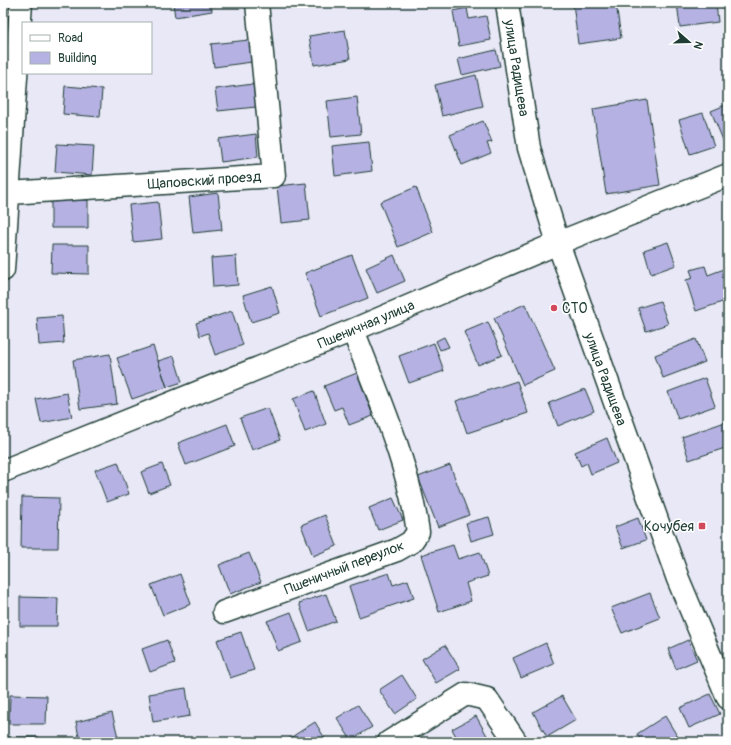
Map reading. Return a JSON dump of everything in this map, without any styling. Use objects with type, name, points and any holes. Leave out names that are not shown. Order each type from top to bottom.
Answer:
[{"type":"street","points":[[3,270],[21,3]]},
{"type":"street","name":"Щаповский проезд","points":[[9,193],[274,176],[256,3]]},
{"type":"street","name":"улица Радищева","points":[[507,3],[529,148],[558,243],[678,579],[723,670],[728,698]]},
{"type":"street","name":"Пшеничная улица","points":[[3,471],[353,330],[558,243],[728,174]]},
{"type":"street","name":"Пшеничный переулок","points":[[224,612],[397,550],[411,542],[418,532],[409,482],[399,451],[353,330]]},
{"type":"street","points":[[389,742],[466,694],[487,700],[516,742]]},
{"type":"building","points":[[173,3],[211,3],[212,11],[175,17]]},
{"type":"building","points":[[573,3],[616,3],[621,38],[578,44]]},
{"type":"building","points":[[677,3],[716,3],[718,22],[680,27]]},
{"type":"building","points":[[467,8],[469,19],[486,16],[491,40],[459,46],[453,11]]},
{"type":"building","points":[[345,30],[350,59],[314,65],[309,36]]},
{"type":"building","points":[[249,40],[252,62],[214,67],[211,44]]},
{"type":"building","points":[[496,50],[500,66],[462,75],[458,59]]},
{"type":"building","points":[[476,75],[483,106],[442,116],[435,85]]},
{"type":"building","points":[[253,84],[256,107],[218,111],[215,89]]},
{"type":"building","points":[[65,86],[102,89],[100,117],[63,114]]},
{"type":"building","points":[[357,97],[361,134],[331,137],[327,101]]},
{"type":"building","points":[[647,100],[660,185],[606,194],[593,109]]},
{"type":"building","points":[[728,104],[728,144],[725,145],[711,111]]},
{"type":"building","points":[[703,113],[714,146],[690,154],[679,120]]},
{"type":"building","points":[[483,121],[492,142],[487,143],[491,153],[462,165],[450,135]]},
{"type":"building","points":[[256,134],[258,157],[221,162],[218,139]]},
{"type":"building","points":[[369,142],[372,171],[335,176],[332,146]]},
{"type":"building","points":[[57,144],[94,146],[92,175],[55,172]]},
{"type":"building","points":[[306,183],[310,220],[281,223],[277,186]]},
{"type":"building","points":[[416,187],[433,232],[398,247],[380,202]]},
{"type":"building","points":[[218,193],[222,230],[193,233],[189,197]]},
{"type":"building","points":[[51,200],[88,200],[88,228],[51,228]]},
{"type":"building","points":[[158,202],[162,239],[133,242],[129,205]]},
{"type":"building","points":[[668,242],[676,265],[651,274],[644,250]]},
{"type":"building","points":[[52,245],[89,245],[89,274],[51,273]]},
{"type":"building","points":[[352,255],[368,298],[321,316],[305,273]]},
{"type":"building","points":[[394,255],[405,281],[377,293],[366,268]]},
{"type":"building","points":[[236,256],[238,285],[213,287],[211,258]]},
{"type":"building","points":[[705,266],[708,275],[724,269],[728,280],[728,300],[696,311],[686,280],[693,278],[690,270]]},
{"type":"building","points":[[272,286],[280,313],[251,322],[243,295]]},
{"type":"building","points":[[660,301],[668,324],[646,331],[638,308]]},
{"type":"building","points":[[525,304],[555,371],[523,385],[494,318]]},
{"type":"building","points":[[232,311],[243,345],[215,355],[208,333],[200,336],[196,323]]},
{"type":"building","points":[[62,316],[64,343],[39,345],[37,318]]},
{"type":"building","points":[[488,322],[502,355],[478,365],[464,332]]},
{"type":"building","points":[[444,337],[449,347],[440,350],[436,341]]},
{"type":"building","points":[[696,339],[705,362],[663,378],[655,355]]},
{"type":"building","points":[[434,343],[444,371],[409,383],[399,356]]},
{"type":"building","points":[[153,346],[167,387],[132,399],[117,358]]},
{"type":"building","points":[[110,354],[117,404],[80,409],[73,360]]},
{"type":"building","points":[[174,356],[182,382],[167,387],[158,361]]},
{"type":"building","points":[[357,373],[373,416],[349,425],[342,407],[334,410],[324,386]]},
{"type":"building","points":[[705,378],[715,406],[678,419],[668,392]]},
{"type":"building","points":[[517,381],[528,413],[467,433],[456,401]]},
{"type":"building","points":[[585,389],[594,411],[558,426],[549,403]]},
{"type":"building","points":[[314,391],[326,424],[305,432],[293,399]]},
{"type":"building","points":[[67,393],[72,417],[41,423],[36,399]]},
{"type":"building","points":[[268,408],[280,440],[252,450],[240,418]]},
{"type":"building","points":[[728,421],[728,447],[689,460],[682,437]]},
{"type":"building","points":[[227,424],[235,446],[186,465],[178,443]]},
{"type":"building","points":[[607,438],[617,463],[591,474],[587,463],[581,466],[575,452]]},
{"type":"building","points":[[118,462],[129,494],[107,502],[95,470]]},
{"type":"building","points":[[162,464],[170,485],[149,493],[141,472]]},
{"type":"building","points":[[450,465],[469,515],[438,527],[418,477]]},
{"type":"building","points":[[22,497],[59,498],[58,548],[21,548]]},
{"type":"building","points":[[393,498],[403,520],[378,530],[369,508]]},
{"type":"building","points":[[325,515],[337,546],[313,556],[301,525]]},
{"type":"building","points":[[489,517],[494,534],[471,541],[466,523]]},
{"type":"building","points":[[638,518],[646,540],[623,548],[615,527]]},
{"type":"building","points":[[453,545],[458,559],[480,552],[488,576],[466,583],[471,601],[439,612],[421,555]]},
{"type":"building","points":[[249,553],[261,582],[230,594],[219,565]]},
{"type":"building","points":[[389,573],[393,585],[408,580],[414,598],[359,617],[349,586]]},
{"type":"building","points":[[180,574],[191,604],[163,615],[151,585]]},
{"type":"building","points":[[650,593],[660,618],[622,633],[611,608]]},
{"type":"building","points":[[326,594],[336,621],[309,631],[299,603]]},
{"type":"building","points":[[20,597],[58,598],[57,626],[20,626]]},
{"type":"building","points":[[291,612],[302,642],[278,651],[267,621]]},
{"type":"building","points":[[241,632],[254,670],[230,678],[217,640]]},
{"type":"building","points":[[167,640],[175,663],[150,672],[142,649]]},
{"type":"building","points":[[688,640],[697,660],[676,669],[668,649]]},
{"type":"building","points":[[546,643],[554,664],[521,678],[513,658]]},
{"type":"building","points":[[445,645],[460,669],[436,683],[422,659]]},
{"type":"building","points":[[402,675],[417,699],[395,714],[379,690]]},
{"type":"building","points":[[186,688],[190,716],[153,722],[149,694]]},
{"type":"building","points":[[710,694],[720,714],[689,728],[680,708]]},
{"type":"building","points":[[10,695],[47,696],[46,724],[9,724]]},
{"type":"building","points":[[562,696],[576,720],[547,737],[533,712]]},
{"type":"building","points":[[358,705],[372,727],[351,740],[337,718]]},
{"type":"building","points":[[112,713],[119,741],[80,742],[76,722]]},
{"type":"building","points":[[476,716],[490,741],[459,742],[452,729]]},
{"type":"building","points":[[665,716],[679,739],[674,742],[642,742],[637,734]]},
{"type":"building","points":[[315,722],[327,742],[288,742],[287,740]]},
{"type":"building","points":[[3,737],[39,737],[39,742],[3,742]]},
{"type":"place","name":"СТО","points":[[554,308]]},
{"type":"place","name":"Кочубея","points":[[702,526]]}]
